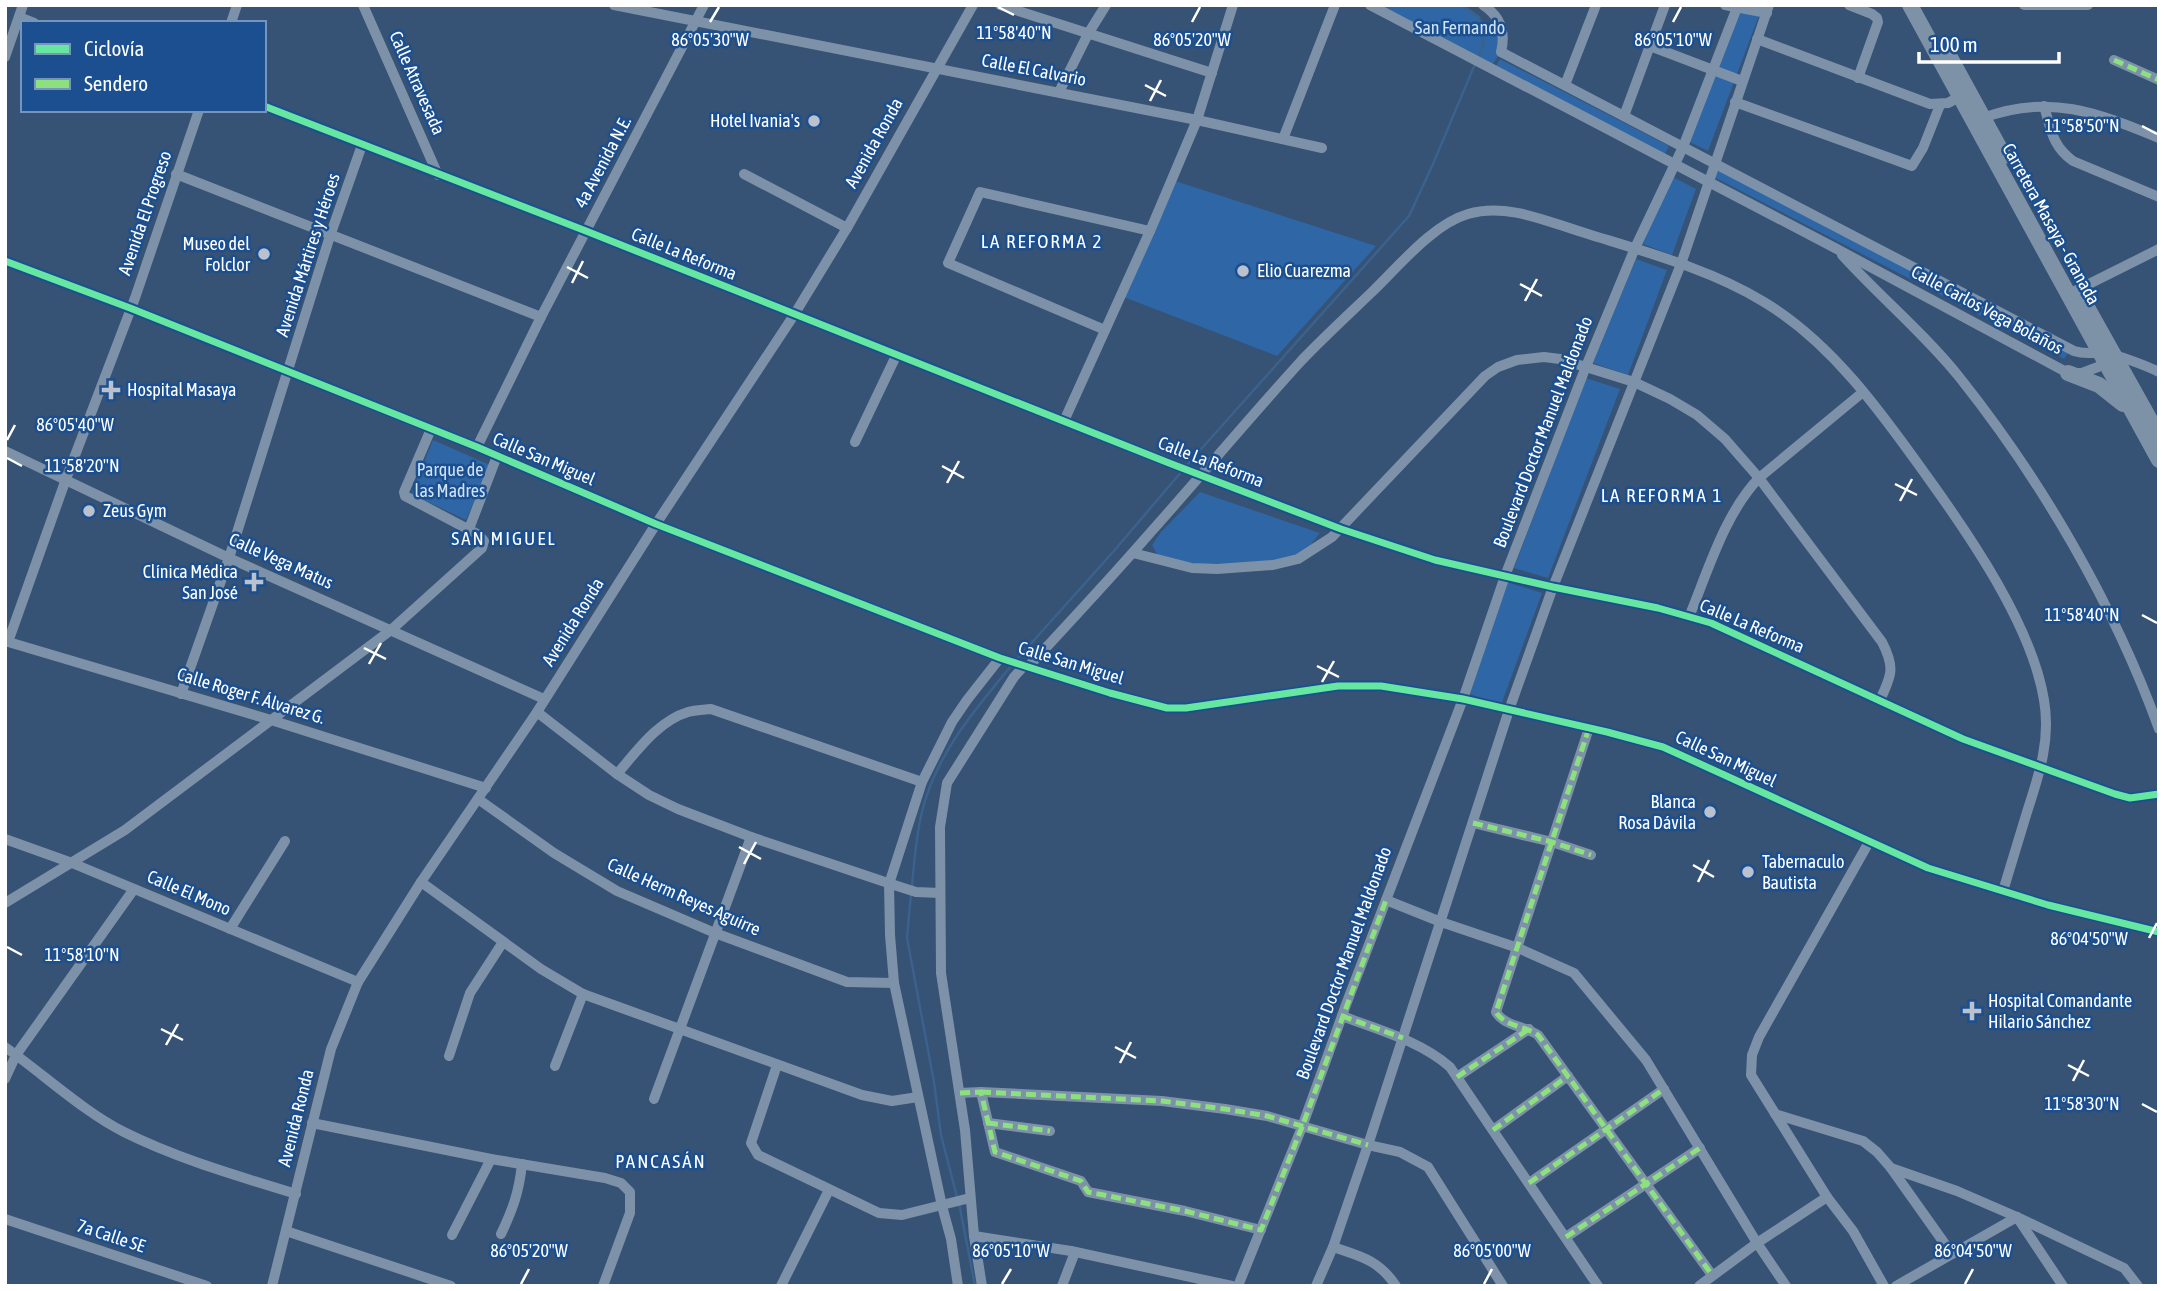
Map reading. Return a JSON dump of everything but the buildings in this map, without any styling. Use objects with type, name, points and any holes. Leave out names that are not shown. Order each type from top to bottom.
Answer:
[{"type":"highway","name":"Carretera Masaya - Granada","points":[[1910,5],[1959,97],[2073,292]]},
{"type":"highway","name":"Carretera Masaya - Granada","points":[[1921,5],[1983,118],[2159,460]]},
{"type":"highway","name":"Carretera Masaya - Granada","points":[[2107,358],[2159,436]]},
{"type":"highway","points":[[2068,373],[2099,385],[2134,415]]},
{"type":"street","points":[[5,55],[23,5]]},
{"type":"street","name":"Calle Atravesada","points":[[363,5],[438,175]]},
{"type":"street","name":"Calle El Calvario","points":[[614,5],[1059,92],[1322,148]]},
{"type":"street","name":"4a Avenida N.E.","points":[[477,447],[541,317],[704,5]]},
{"type":"street","name":"Avenida Ronda","points":[[272,1286],[331,1049],[358,982],[794,315],[847,228],[974,5]]},
{"type":"street","points":[[1000,5],[1212,73]]},
{"type":"street","points":[[1059,92],[1106,5]]},
{"type":"street","points":[[1064,421],[1197,120],[1233,5]]},
{"type":"street","points":[[1283,139],[1335,5]]},
{"type":"street","name":"Calle Carlos Vega Bolaños","points":[[1370,5],[1709,181],[2068,373],[2082,373],[2107,358]]},
{"type":"street","points":[[1565,85],[1596,5]]},
{"type":"street","points":[[1624,116],[1665,5]]},
{"type":"street","points":[[1316,1286],[1333,1247],[1368,1145],[1509,710],[1553,587],[1681,264],[1768,9],[1725,5]]},
{"type":"street","points":[[1849,5],[1872,14],[1878,22],[1858,78]]},
{"type":"street","points":[[2024,5],[2088,5]]},
{"type":"street","name":"Boulevard Doctor Manuel Maldonado","points":[[1238,1286],[1302,1126],[1463,699],[1505,576],[1585,369],[1635,248],[1676,164],[1738,6]]},
{"type":"street","points":[[1487,66],[1501,52],[1503,41],[1500,22],[1490,7]]},
{"type":"street","points":[[19,17],[29,21]]},
{"type":"street","points":[[1757,40],[1930,104],[1940,105],[1959,97]]},
{"type":"street","points":[[1650,46],[1742,81]]},
{"type":"street","name":"Calle Carlos Vega Bolaños","points":[[1501,52],[2074,351],[2107,358]]},
{"type":"street","points":[[2114,60],[2159,80]]},
{"type":"street","points":[[1735,102],[1912,166],[1923,148],[1940,105]]},
{"type":"street","points":[[2044,106],[2054,141],[2061,152],[2073,161],[2159,197]]},
{"type":"street","points":[[1983,118],[2005,110],[2044,106],[2076,108],[2159,138]]},
{"type":"street","name":"Calle La Reforma","points":[[266,108],[1341,528],[1435,560],[1658,608],[1711,623],[1963,739],[2115,794],[2130,798],[2159,794]]},
{"type":"street","name":"Avenida El Progreso","points":[[7,642],[130,308],[198,112]]},
{"type":"street","name":"Avenida Mártires y Héroes","points":[[181,694],[229,558],[330,236],[362,145]]},
{"type":"street","points":[[176,174],[541,317]]},
{"type":"street","points":[[744,174],[847,228]]},
{"type":"street","points":[[1105,330],[948,263],[980,192],[1150,231]]},
{"type":"street","points":[[982,1286],[967,1199],[965,1130],[941,973],[938,893],[940,827],[947,783],[1007,688],[1024,666],[1133,552],[1199,474],[1304,359],[1405,260],[1435,232],[1466,214],[1484,211],[1514,212],[1681,264],[1754,297],[1779,312],[1826,352],[1863,392],[1952,511],[1989,569],[2025,640],[2043,693],[2048,722],[2041,768],[2003,891]]},
{"type":"street","points":[[1835,248],[1959,377],[2034,481],[2077,553],[2121,639],[2159,729]]},
{"type":"street","points":[[2073,292],[2159,249]]},
{"type":"street","name":"Calle San Miguel","points":[[5,261],[130,308],[477,447],[656,524],[1002,658],[1110,693],[1167,708],[1186,708],[1352,685],[1381,686],[1463,699],[1663,747],[1928,868],[2093,918],[2159,932]]},
{"type":"street","points":[[855,442],[896,356]]},
{"type":"street","points":[[1133,552],[1192,568],[1273,565],[1298,559],[1323,545],[1341,528],[1485,376],[1498,367],[1517,360],[1544,357],[1560,359],[1585,369],[1634,382],[1670,399],[1697,415],[1725,439],[1759,478],[1882,642],[1891,662],[1891,672],[1880,700]]},
{"type":"street","points":[[2107,358],[2147,366],[2159,372]]},
{"type":"street","points":[[1689,617],[1734,510],[1745,493],[1759,478],[1863,392]]},
{"type":"street","points":[[5,903],[125,830],[391,630],[482,548],[484,541],[479,535],[405,496],[404,492],[431,429]]},
{"type":"street","name":"Calle Vega Matus","points":[[5,451],[229,558],[544,699]]},
{"type":"street","points":[[469,529],[497,456]]},
{"type":"street","name":"Calle Roger F. Álvarez G.","points":[[7,642],[271,720],[485,788]]},
{"type":"street","points":[[958,1286],[947,1205],[918,1097],[910,1049],[894,984],[890,935],[892,884],[922,782],[952,722],[1002,658]]},
{"type":"street","points":[[617,774],[652,735],[668,722],[688,712],[711,709],[922,782]]},
{"type":"street","points":[[537,712],[617,774],[649,795],[678,809],[751,837],[916,892],[938,893]]},
{"type":"street","points":[[1588,728],[1496,1012],[1502,1020],[1538,1035],[1713,1275]]},
{"type":"street","name":"Calle Herm Reyes Aguirre","points":[[478,799],[554,853],[617,891],[715,933],[847,982],[894,984]]},
{"type":"street","points":[[1473,823],[1552,842],[1591,855]]},
{"type":"street","points":[[654,1099],[751,837]]},
{"type":"street","name":"Calle El Mono","points":[[5,839],[72,863],[358,982]]},
{"type":"street","points":[[230,929],[285,841]]},
{"type":"street","points":[[1869,842],[1759,1037],[1752,1055],[1751,1075],[1827,1197],[1853,1231],[1884,1286]]},
{"type":"street","points":[[421,882],[541,969],[583,994],[862,1095],[892,1101],[918,1097]]},
{"type":"street","points":[[5,1079],[16,1055],[134,889]]},
{"type":"street","points":[[1386,900],[1518,948],[1574,973],[1646,1060],[1786,1286]]},
{"type":"street","points":[[449,1056],[470,993],[503,942]]},
{"type":"street","points":[[555,1066],[583,994]]},
{"type":"street","points":[[1342,1016],[1403,1038],[1441,1059],[1457,1077],[1598,1286]]},
{"type":"street","points":[[1457,1077],[1529,1029]]},
{"type":"street","points":[[5,1047],[122,1131],[220,1170],[296,1194]]},
{"type":"street","points":[[777,1065],[751,1143],[758,1155],[878,1213],[902,1215],[967,1199]]},
{"type":"street","points":[[1493,1130],[1568,1076]]},
{"type":"street","points":[[1529,1182],[1664,1089]]},
{"type":"street","points":[[981,1092],[995,1152],[1080,1180],[1088,1192],[1185,1211],[1261,1230]]},
{"type":"street","points":[[960,1093],[1162,1101],[1267,1116],[1400,1152],[1427,1167],[1503,1286]]},
{"type":"street","points":[[1774,1114],[1863,1141],[1877,1152],[1952,1254]]},
{"type":"street","points":[[312,1123],[621,1183],[630,1192],[630,1213],[603,1286]]},
{"type":"street","points":[[988,1123],[1049,1131]]},
{"type":"street","points":[[1566,1237],[1700,1148]]},
{"type":"street","points":[[452,1235],[491,1159]]},
{"type":"street","points":[[501,1234],[519,1191],[522,1164]]},
{"type":"street","points":[[1891,1168],[1956,1191],[2017,1217],[2124,1268],[2138,1286]]},
{"type":"street","points":[[781,1286],[829,1190]]},
{"type":"street","points":[[1699,1286],[1757,1243],[1827,1197]]},
{"type":"street","points":[[1896,1286],[2017,1217]]},
{"type":"street","points":[[2017,1217],[2061,1285]]},
{"type":"street","name":"7a Calle SE","points":[[5,1219],[178,1281],[206,1286]]},
{"type":"street","points":[[286,1231],[451,1286]]},
{"type":"street","points":[[974,1236],[1075,1252],[1232,1286]]},
{"type":"street","points":[[1333,1247],[1370,1259],[1396,1286]]},
{"type":"street","points":[[1062,1286],[1075,1252]]},
{"type":"green space","name":"San Fernando","points":[[1370,5],[1462,5],[1497,32],[1501,52],[1490,68]]},
{"type":"green space","points":[[1743,5],[1763,5],[1708,151],[1690,142]]},
{"type":"green space","points":[[1500,59],[1669,146],[1664,156],[1495,68]]},
{"type":"green space","points":[[1718,168],[2068,353],[2064,359],[1714,177]]},
{"type":"green space","points":[[1671,176],[1696,189],[1672,255],[1643,244]]},
{"type":"green space","name":"Elio Cuarezma","points":[[1172,180],[1376,246],[1277,356],[1121,296]]},
{"type":"green space","points":[[1636,259],[1667,270],[1628,375],[1593,363]]},
{"type":"green space","points":[[1586,378],[1620,389],[1548,578],[1514,568]]},
{"type":"green space","name":"Parque de las Madres","points":[[433,440],[490,465],[466,520],[411,494]]},
{"type":"green space","points":[[1200,492],[1320,533],[1298,556],[1266,564],[1209,565],[1158,556],[1152,545]]},
{"type":"green space","points":[[1507,582],[1542,593],[1501,705],[1470,694]]},
{"type":"waterway","points":[[1462,5],[1479,17],[1484,44],[1478,58]]},
{"type":"waterway","points":[[1186,466],[1409,216],[1475,64]]},
{"type":"waterway","points":[[1018,658],[1182,471]]},
{"type":"waterway","points":[[912,887],[920,821],[928,791],[958,734],[1011,666]]},
{"type":"waterway","points":[[911,894],[907,938],[934,1082],[941,1135],[957,1197]]},
{"type":"waterway","points":[[959,1203],[975,1286]]},
{"type":"marked path","points":[[2114,60],[2159,80]]},
{"type":"marked path","points":[[1589,728],[1496,1012],[1509,1023],[1538,1035],[1712,1275]]},
{"type":"marked path","points":[[1473,823],[1552,842],[1591,855]]},
{"type":"marked path","points":[[960,1093],[981,1092],[995,1152],[1081,1181],[1088,1192],[1185,1211],[1261,1230],[1386,900]]},
{"type":"marked path","points":[[1342,1016],[1403,1038]]},
{"type":"marked path","points":[[1457,1077],[1529,1029]]},
{"type":"marked path","points":[[1493,1130],[1568,1076]]},
{"type":"marked path","points":[[1529,1183],[1664,1089]]},
{"type":"marked path","points":[[981,1092],[1162,1101],[1225,1109],[1267,1116],[1368,1145]]},
{"type":"marked path","points":[[988,1123],[1050,1131]]},
{"type":"marked path","points":[[1566,1237],[1700,1148]]},
{"type":"cycle path","points":[[266,107],[1341,529],[1435,560],[1658,608],[1711,623],[1963,739],[2115,794],[2130,798],[2159,794]]},
{"type":"cycle path","points":[[5,261],[130,308],[477,447],[656,524],[1000,658],[1110,693],[1167,708],[1186,708],[1338,686],[1381,686],[1463,699],[1663,747],[1928,868],[2048,905],[2159,932]]},
{"type":"place","name":"Hotel Ivania's","points":[[814,121]]},
{"type":"place","name":"Museo del Folclor","points":[[264,254]]},
{"type":"place","name":"Elio Cuarezma","points":[[1243,271]]},
{"type":"place","name":"Hospital Masaya","points":[[111,390]]},
{"type":"place","name":"Zeus Gym","points":[[89,511]]},
{"type":"place","name":"Clínica Médica San José","points":[[254,582]]},
{"type":"place","name":"Blanca Rosa Dávila","points":[[1710,812]]},
{"type":"place","name":"Tabernaculo Bautista","points":[[1748,872]]},
{"type":"place","name":"Hospital Comandante Hilario Sánchez","points":[[1972,1011]]},
{"type":"district","name":"LA REFORMA 2","points":[[1042,241]]},
{"type":"district","name":"LA REFORMA 1","points":[[1662,495]]},
{"type":"district","name":"SAN MIGUEL","points":[[504,538]]},
{"type":"district","name":"PANCASÁN","points":[[661,1161]]}]
